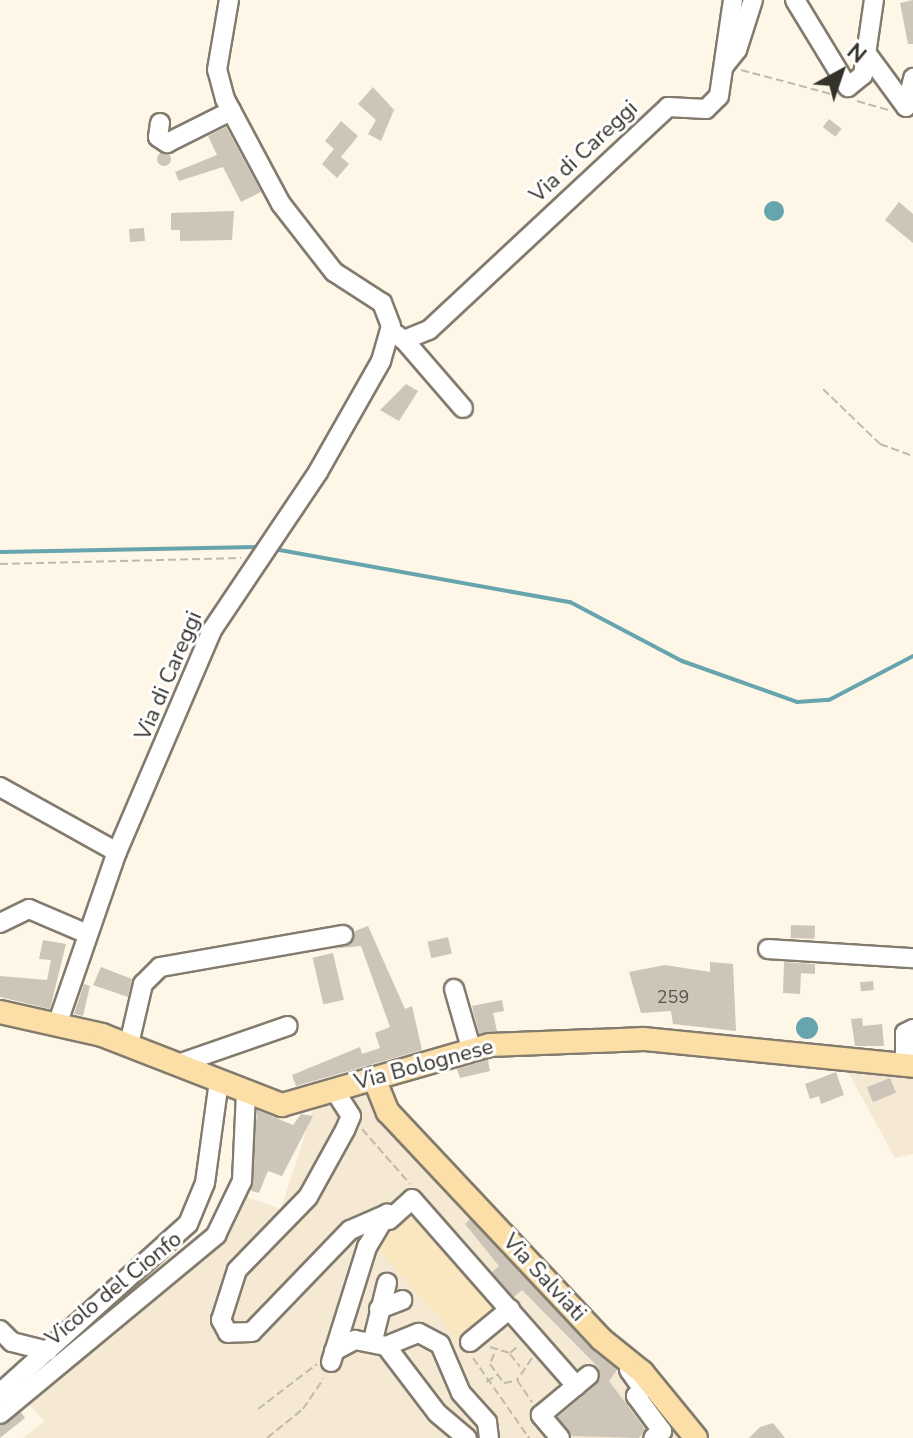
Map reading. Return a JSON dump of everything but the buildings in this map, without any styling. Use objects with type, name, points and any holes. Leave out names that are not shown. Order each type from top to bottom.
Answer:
[{"type":"main road","name":"Via Bolognese","points":[[0,1012],[58,1022],[129,1044],[246,1092],[298,1104],[471,1048],[644,1039],[866,1062],[910,1059]]},
{"type":"main road","name":"Via Salviati","points":[[382,1076],[392,1116],[696,1438]]},
{"type":"street","points":[[229,0],[217,70],[231,111],[281,204],[334,272],[382,303],[397,335],[463,408]]},
{"type":"street","name":"Via di Careggi","points":[[58,1022],[85,933],[212,630],[318,472],[397,335],[429,330],[668,107],[706,109],[719,96],[733,0]]},
{"type":"street","name":"Via di Careggi","points":[[724,66],[737,50],[753,0]]},
{"type":"street","points":[[795,0],[848,87],[863,75],[874,0]]},
{"type":"street","points":[[865,51],[906,107],[913,78]]},
{"type":"street","points":[[160,123],[158,137],[167,143],[231,111]]},
{"type":"street","points":[[0,787],[117,852]]},
{"type":"street","points":[[0,923],[29,909],[85,933]]},
{"type":"street","points":[[129,1044],[143,984],[160,967],[343,935]]},
{"type":"street","points":[[768,949],[913,958]]},
{"type":"street","points":[[454,989],[471,1048]]},
{"type":"street","points":[[178,1064],[288,1026]]},
{"type":"street","points":[[910,1059],[905,1033],[913,1029]]},
{"type":"street","points":[[0,1393],[147,1267],[196,1212],[219,1081]]},
{"type":"street","points":[[334,1090],[351,1116],[308,1197],[237,1270],[223,1327],[240,1336],[252,1332],[350,1230],[380,1213],[389,1220]]},
{"type":"street","name":"Vicolo del Cionfo","points":[[0,1414],[216,1235],[242,1181],[246,1092]]},
{"type":"street","points":[[332,1357],[367,1247],[389,1220],[412,1199],[553,1359],[582,1381],[541,1415],[560,1438]]},
{"type":"street","points":[[372,1342],[387,1283]]},
{"type":"street","points":[[379,1309],[402,1300]]},
{"type":"street","points":[[474,1338],[510,1309]]},
{"type":"street","points":[[340,1324],[372,1342],[437,1413],[467,1438]]},
{"type":"street","points":[[0,1330],[12,1342],[48,1351]]},
{"type":"street","points":[[332,1357],[372,1342],[419,1333],[440,1344],[461,1393],[487,1422],[489,1438]]},
{"type":"street","points":[[621,1356],[643,1389],[631,1400],[662,1431],[653,1438]]},
{"type":"path","points":[[724,66],[840,97]]},
{"type":"path","points":[[855,101],[898,112]]},
{"type":"path","points":[[823,389],[880,444],[913,456]]},
{"type":"path","points":[[0,564],[231,553],[242,560],[242,571]]},
{"type":"path","points":[[351,1116],[418,1193]]},
{"type":"path","points":[[510,1353],[525,1327]]},
{"type":"path","points":[[474,1338],[495,1353],[510,1353]]},
{"type":"path","points":[[474,1338],[486,1382],[529,1438]]},
{"type":"path","points":[[495,1353],[490,1364],[504,1383],[517,1380]]},
{"type":"path","points":[[510,1353],[520,1367]]},
{"type":"path","points":[[258,1409],[332,1357]]},
{"type":"path","points":[[267,1438],[303,1409],[332,1357]]},
{"type":"path","points":[[541,1415],[517,1380],[520,1367],[531,1358],[553,1359]]},
{"type":"path","points":[[486,1382],[498,1374]]},
{"type":"shaded area","points":[[847,1070],[913,1079],[913,1154],[895,1158]]},
{"type":"shaded area","points":[[367,1085],[486,1227],[622,1371],[629,1365],[687,1438],[23,1438],[45,1421],[25,1401],[218,1239],[244,1196],[281,1209],[315,1103]]},
{"type":"shaded area","points":[[416,1208],[503,1308],[462,1344],[374,1244]]},
{"type":"water","points":[[774,201],[781,204],[784,211],[781,218],[774,221],[767,218],[764,211],[767,204]]},
{"type":"water","points":[[807,1017],[815,1020],[818,1028],[815,1036],[807,1039],[799,1036],[796,1028],[799,1020]]},
{"type":"waterway","points":[[0,552],[261,547]]},
{"type":"waterway","points":[[274,549],[570,602],[682,661],[797,702],[829,700],[913,656]]}]
